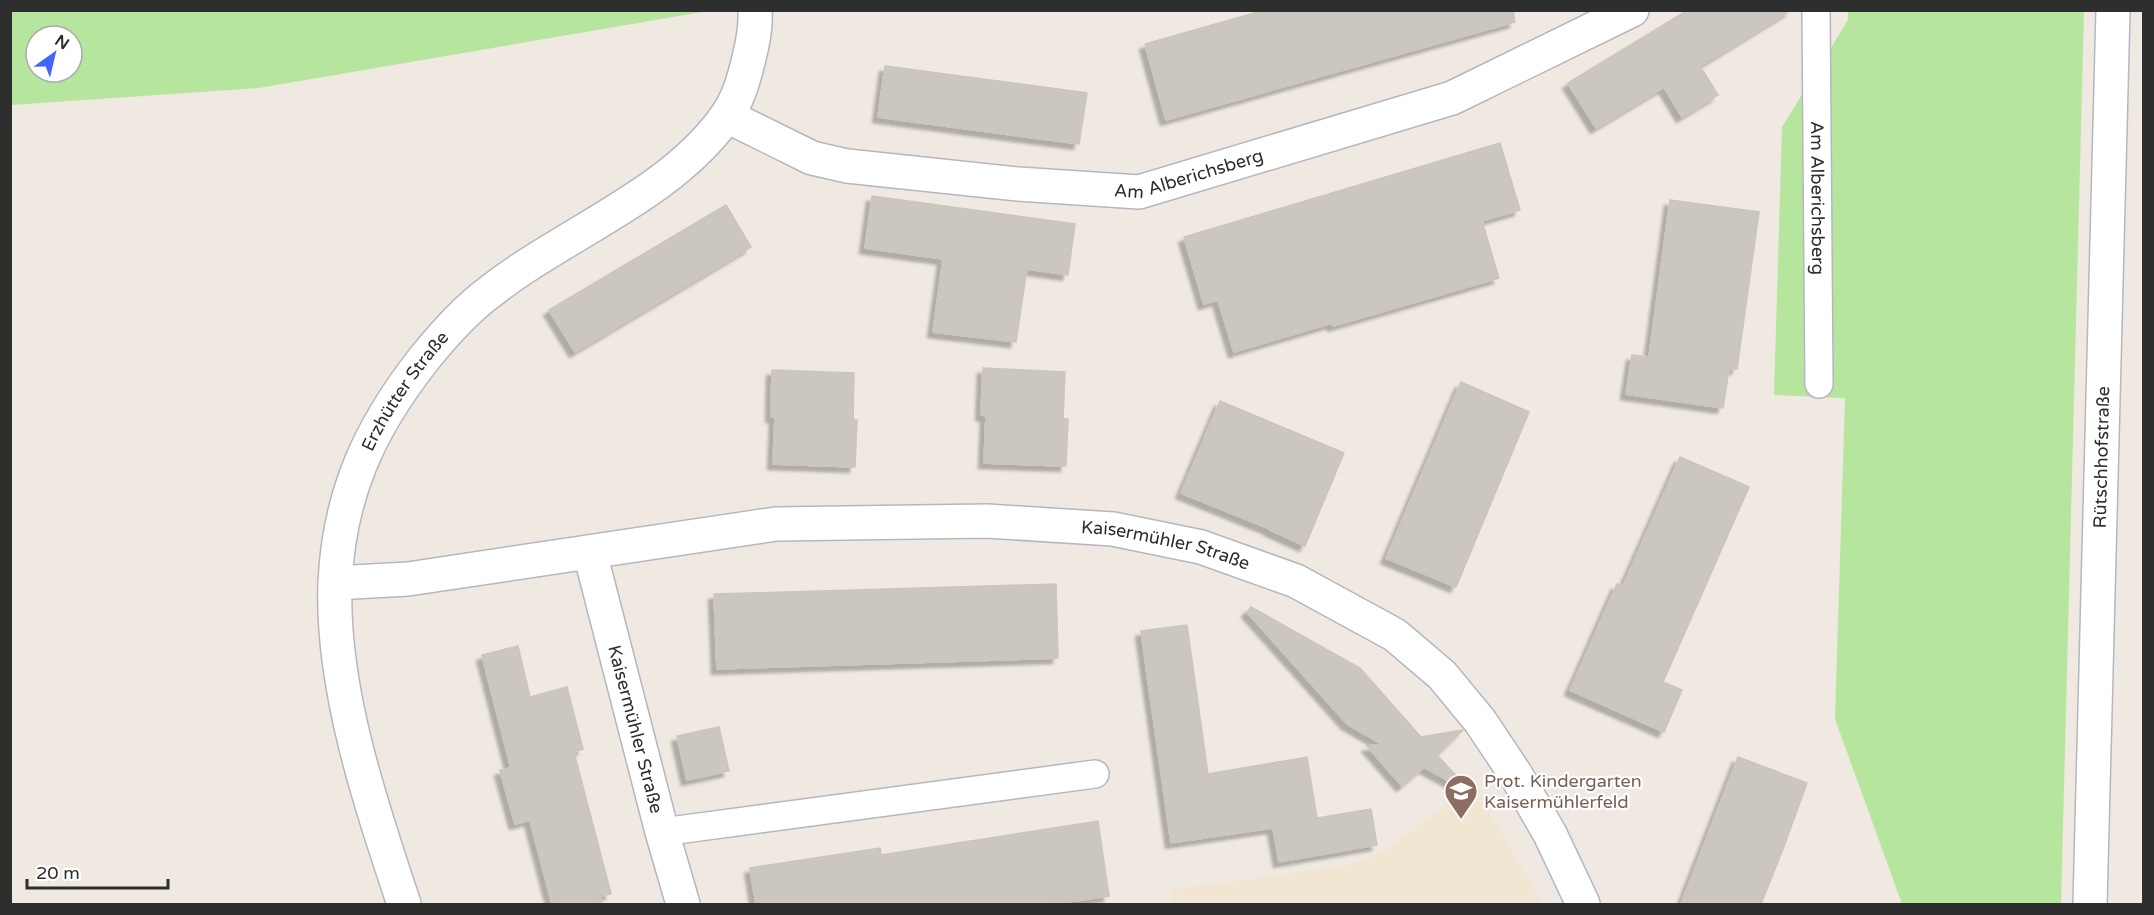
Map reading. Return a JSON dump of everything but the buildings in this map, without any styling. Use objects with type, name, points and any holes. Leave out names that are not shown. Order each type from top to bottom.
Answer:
[{"type":"street","name":"Erzhütter Straße","points":[[404,904],[381,835],[357,748],[345,695],[335,622],[335,583],[343,517],[367,446],[403,385],[433,347],[489,292],[533,260],[673,172],[709,139],[727,116],[744,82],[756,28],[755,10]]},
{"type":"street","name":"Am Alberichsberg","points":[[727,116],[812,158],[847,166],[1018,184],[1138,192],[1452,98],[1632,10]]},
{"type":"street","name":"Rütschhofstraße","points":[[2090,904],[2113,10]]},
{"type":"street","name":"Kaisermühler Straße","points":[[335,583],[408,579],[776,524],[987,522],[1113,529],[1201,547],[1296,581],[1395,635],[1442,675],[1480,721],[1516,775],[1550,834],[1583,904]]},
{"type":"street","name":"Kaisermühler Straße","points":[[590,553],[662,832],[683,904]]},
{"type":"lane","name":"Am Alberichsberg","points":[[1816,10],[1820,384]]},
{"type":"lane","points":[[662,832],[1095,774]]},
{"type":"shaded area","name":"Prot. Kindergarten Kaisermühlerfeld","points":[[1474,785],[1543,904],[1172,904],[1169,890],[1339,867],[1379,854]]},
{"type":"green space","points":[[11,10],[708,10],[708,11],[259,88],[11,105]]},
{"type":"green space","points":[[1848,11],[2084,11],[2061,904],[1902,904],[1835,719],[1845,398],[1774,395],[1782,127],[1848,20]]},
{"type":"place","name":"Prot. Kindergarten Kaisermühlerfeld","points":[[1461,820]]}]
